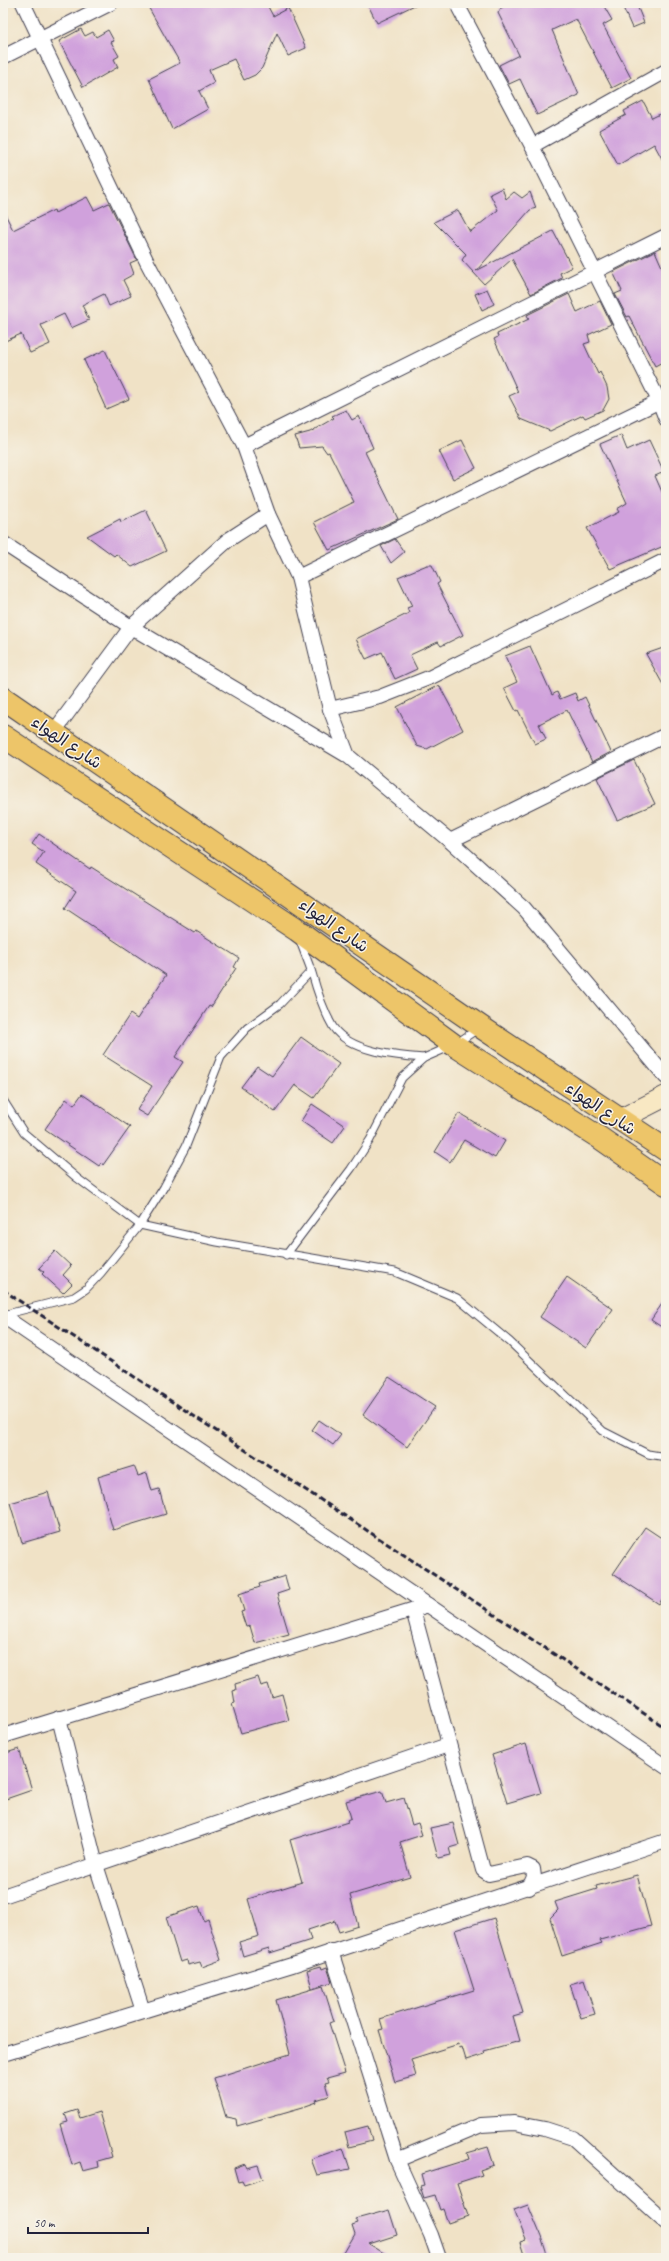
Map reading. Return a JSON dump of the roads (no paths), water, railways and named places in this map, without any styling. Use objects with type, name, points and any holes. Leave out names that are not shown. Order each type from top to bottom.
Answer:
[{"type":"main road","name":"شارع الهواء","points":[[3,698],[53,733],[300,916],[454,1045],[600,1138],[666,1184]]},
{"type":"main road","name":"شارع الهواء","points":[[3,736],[481,1027],[666,1150]]},
{"type":"street","points":[[23,3],[147,262],[244,446],[268,514],[298,577],[330,709],[348,756]]},
{"type":"street","points":[[3,56],[111,3]]},
{"type":"street","points":[[460,5],[594,270],[663,400],[666,418]]},
{"type":"street","points":[[532,146],[666,71]]},
{"type":"street","points":[[244,446],[594,270],[666,236]]},
{"type":"street","points":[[298,577],[663,400]]},
{"type":"street","points":[[53,733],[131,627],[228,540],[268,514]]},
{"type":"street","points":[[3,543],[131,627],[348,756],[450,841],[524,908],[666,1077]]},
{"type":"street","points":[[330,709],[380,697],[431,677],[666,560]]},
{"type":"street","points":[[450,841],[666,735]]},
{"type":"street","points":[[619,1120],[666,1096]]},
{"type":"street","points":[[3,1316],[666,1767]]},
{"type":"street","points":[[3,1736],[428,1605]]},
{"type":"street","points":[[413,1610],[448,1745],[483,1870],[489,1874],[527,1866],[531,1868],[534,1873],[534,1877],[529,1888]]},
{"type":"street","points":[[59,1718],[96,1865],[143,2011]]},
{"type":"street","points":[[3,1896],[448,1745]]},
{"type":"street","points":[[3,2054],[529,1888],[666,1841]]},
{"type":"street","points":[[331,1951],[397,2160],[431,2235],[439,2258]]},
{"type":"street","points":[[397,2160],[481,2125],[514,2123],[545,2129],[573,2138],[666,2222]]},
{"type":"lane","points":[[300,916],[317,993],[334,1028],[350,1040],[377,1052],[424,1058]]},
{"type":"lane","points":[[3,1316],[74,1297],[86,1289],[140,1225],[164,1187],[186,1146],[221,1057],[247,1028],[280,1004],[311,971]]},
{"type":"lane","points":[[286,1254],[351,1169],[379,1122],[402,1078],[424,1058],[454,1045],[481,1027]]},
{"type":"lane","points":[[3,1100],[24,1133],[77,1178],[140,1225],[217,1242],[395,1272],[457,1298],[510,1342],[603,1431],[648,1454],[666,1457]]},
{"type":"railway","points":[[3,1290],[666,1728]]}]
